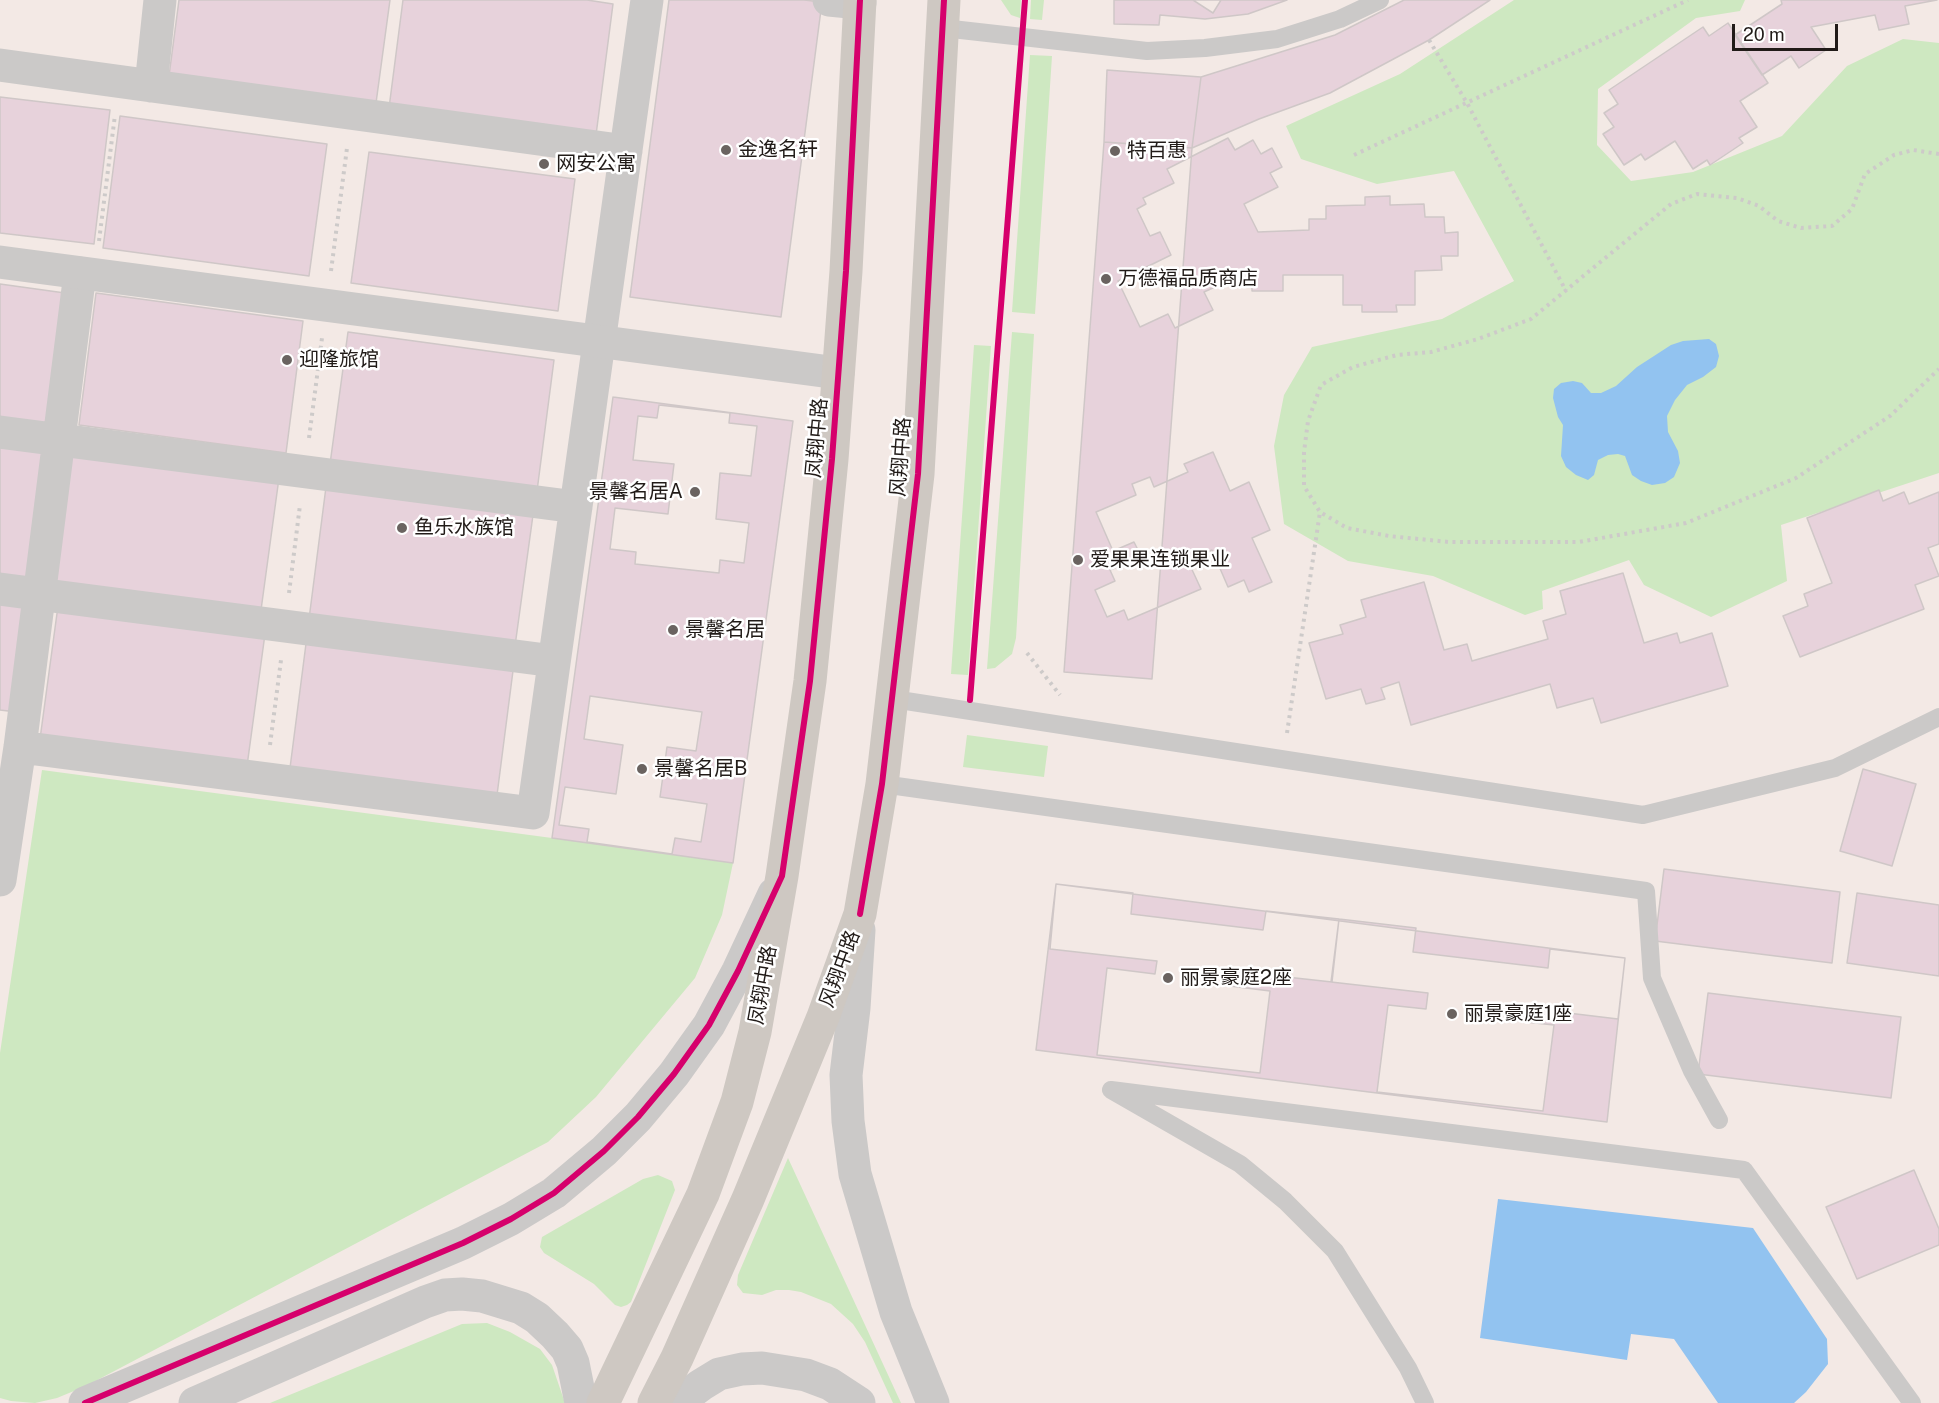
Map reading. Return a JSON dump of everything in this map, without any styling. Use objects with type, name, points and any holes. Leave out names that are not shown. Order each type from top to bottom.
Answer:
[{"type":"main road","name":"凤翔中路","points":[[603,1403],[703,1194],[737,1102],[755,1032],[782,876],[810,681],[832,459],[846,271],[849,1]]},
{"type":"main road","name":"风翔中路","points":[[654,1403],[677,1358],[748,1199],[823,1017],[860,914],[882,784],[918,474],[944,14]]},
{"type":"street","points":[[151,86],[160,0]]},
{"type":"street","points":[[14,729],[533,813],[647,0]]},
{"type":"street","points":[[0,65],[626,151]]},
{"type":"street","points":[[0,262],[838,373]]},
{"type":"street","points":[[0,880],[14,729],[39,594],[59,440],[88,274]]},
{"type":"street","points":[[0,432],[576,507]]},
{"type":"street","points":[[0,589],[555,661]]},
{"type":"street","points":[[84,1403],[463,1243],[511,1219],[554,1193],[638,1117],[674,1074],[714,1016],[738,971],[782,876]]},
{"type":"street","points":[[860,914],[854,1008],[846,1075],[848,1121],[855,1174],[896,1312],[933,1403]]},
{"type":"street","points":[[195,1403],[425,1302],[445,1295],[462,1294],[503,1301],[521,1308],[543,1324],[567,1349],[578,1382],[581,1403]]},
{"type":"street","points":[[676,1403],[719,1374],[762,1368],[806,1375],[830,1384],[859,1403]]},
{"type":"lane","points":[[944,14],[1147,51],[1279,46],[1380,0]]},
{"type":"lane","points":[[892,699],[1643,815],[1835,768],[1939,717]]},
{"type":"lane","points":[[882,784],[1646,891],[1652,978],[1692,1071],[1719,1120]]},
{"type":"lane","points":[[1425,1403],[1408,1368],[1335,1251],[1285,1201],[1240,1164],[1111,1090],[1744,1170],[1912,1403]]},
{"type":"path","points":[[1354,155],[1688,0]]},
{"type":"path","points":[[1429,40],[1467,103],[1566,291]]},
{"type":"path","points":[[88,274],[119,81]]},
{"type":"path","points":[[1939,154],[1912,150],[1894,155],[1864,174],[1852,209],[1832,226],[1801,228],[1778,221],[1759,206],[1737,198],[1697,194],[1671,204],[1531,319],[1478,339],[1431,352],[1396,355],[1353,366],[1321,386],[1308,421],[1304,452],[1304,486],[1320,512],[1347,528],[1389,536],[1449,542],[1579,542],[1686,524],[1796,478],[1890,416],[1939,369]]},
{"type":"path","points":[[1284,759],[1320,512]]},
{"type":"path","points":[[1027,653],[1058,695],[1068,697]]},
{"type":"green space","points":[[1001,0],[1021,0],[1020,18],[1011,15]]},
{"type":"green space","points":[[1031,0],[1044,0],[1042,20],[1030,19]]},
{"type":"green space","points":[[1514,0],[1745,0],[1740,11],[1696,18],[1598,89],[1597,145],[1631,181],[1693,172],[1782,136],[1847,66],[1903,39],[1939,43],[1939,473],[1781,525],[1787,581],[1711,617],[1644,585],[1629,560],[1542,591],[1543,609],[1525,615],[1433,576],[1348,561],[1284,524],[1274,446],[1284,395],[1312,347],[1442,319],[1514,281],[1454,171],[1377,184],[1301,159],[1286,126],[1400,74]]},
{"type":"green space","points":[[1030,55],[1052,56],[1035,314],[1012,312]]},
{"type":"green space","points":[[1012,332],[1034,334],[1016,638],[1012,654],[995,668],[987,669]]},
{"type":"green space","points":[[974,345],[991,346],[968,675],[951,674]]},
{"type":"green space","points":[[967,735],[1048,746],[1044,777],[963,767]]},
{"type":"green space","points":[[42,770],[733,863],[722,915],[695,978],[596,1097],[548,1142],[86,1386],[57,1398],[35,1403],[11,1401],[0,1398],[0,1053]]},
{"type":"green space","points":[[788,1158],[901,1403],[893,1403],[865,1342],[853,1324],[831,1304],[801,1292],[789,1290],[776,1290],[762,1295],[743,1293],[737,1285],[738,1275]]},
{"type":"green space","points":[[658,1175],[672,1181],[675,1190],[631,1302],[627,1305],[621,1307],[615,1305],[594,1284],[544,1253],[540,1247],[542,1237],[643,1179]]},
{"type":"green space","points":[[487,1323],[510,1332],[540,1349],[552,1365],[565,1403],[270,1403],[462,1324]]},
{"type":"water","points":[[1709,339],[1716,344],[1719,356],[1716,367],[1687,385],[1675,400],[1667,416],[1668,432],[1678,451],[1680,463],[1674,477],[1665,483],[1652,485],[1641,481],[1632,475],[1625,456],[1618,454],[1608,455],[1598,460],[1594,475],[1588,480],[1576,475],[1566,467],[1561,456],[1563,425],[1558,417],[1553,398],[1554,389],[1561,383],[1573,381],[1582,383],[1591,393],[1601,393],[1616,386],[1637,367],[1671,345],[1683,341]]},
{"type":"water","points":[[1498,1199],[1753,1228],[1827,1339],[1828,1364],[1806,1392],[1794,1403],[1718,1403],[1674,1339],[1631,1334],[1627,1360],[1480,1338]]},
{"type":"building","points":[[179,0],[390,0],[376,103],[169,76]]},
{"type":"building","points":[[403,0],[587,0],[613,4],[596,135],[389,108]]},
{"type":"building","name":"金逸名轩","points":[[669,0],[822,2],[781,317],[630,297]]},
{"type":"building","points":[[1114,0],[1287,0],[1248,14],[1205,19],[1160,15],[1159,25],[1114,24]]},
{"type":"building","points":[[1193,0],[1221,0],[1213,13]]},
{"type":"building","points":[[1404,0],[1490,0],[1429,40],[1330,93],[1259,119],[1192,148],[1201,77],[1335,35]]},
{"type":"building","points":[[1781,0],[1937,0],[1905,6],[1909,24],[1879,30],[1875,15],[1811,27],[1826,50],[1799,68],[1791,56],[1762,75],[1735,35],[1782,4]]},
{"type":"building","points":[[1728,23],[1768,83],[1740,101],[1757,127],[1739,138],[1743,143],[1710,165],[1707,160],[1693,169],[1675,141],[1645,160],[1641,154],[1624,165],[1603,134],[1614,127],[1604,113],[1618,104],[1609,90],[1703,27],[1709,36]]},
{"type":"building","points":[[1107,70],[1201,77],[1192,148],[1104,142]]},
{"type":"building","points":[[0,97],[110,110],[94,244],[0,233]]},
{"type":"building","points":[[120,116],[327,144],[309,276],[103,248]]},
{"type":"building","points":[[1228,138],[1235,150],[1253,140],[1261,154],[1272,148],[1282,167],[1270,173],[1278,187],[1244,204],[1258,232],[1309,230],[1309,219],[1326,219],[1326,206],[1365,205],[1365,197],[1390,196],[1390,205],[1424,204],[1425,217],[1444,217],[1445,233],[1458,232],[1458,256],[1441,256],[1442,270],[1415,271],[1415,305],[1396,305],[1397,312],[1362,312],[1362,305],[1343,305],[1343,275],[1283,275],[1283,291],[1252,291],[1252,270],[1204,292],[1213,310],[1175,328],[1168,314],[1140,327],[1118,281],[1171,255],[1160,232],[1150,236],[1137,209],[1146,204],[1143,198],[1174,183],[1167,169]]},
{"type":"building","points":[[1104,142],[1192,148],[1152,679],[1064,672]]},
{"type":"building","points":[[369,152],[575,179],[558,311],[351,283]]},
{"type":"building","points":[[0,284],[65,293],[46,429],[0,422]]},
{"type":"building","points":[[96,293],[303,321],[286,453],[79,425]]},
{"type":"building","points":[[348,332],[554,360],[537,491],[330,464]]},
{"type":"building","name":"景馨名居","points":[[613,397],[793,421],[733,863],[552,838]]},
{"type":"building","name":"景馨名居A","points":[[659,405],[730,413],[729,423],[757,426],[751,476],[720,473],[716,519],[749,523],[744,563],[720,560],[719,573],[635,564],[636,552],[610,549],[615,508],[668,514],[674,464],[633,460],[638,416],[657,418]]},
{"type":"building","points":[[0,445],[47,451],[29,587],[0,583]]},
{"type":"building","points":[[72,450],[279,478],[261,610],[55,582]]},
{"type":"building","points":[[1213,452],[1230,491],[1249,482],[1270,530],[1252,538],[1272,582],[1249,592],[1244,580],[1228,587],[1212,550],[1188,561],[1201,589],[1128,620],[1124,610],[1107,617],[1095,590],[1115,581],[1110,570],[1141,556],[1134,542],[1113,551],[1096,512],[1136,495],[1132,484],[1150,477],[1154,487],[1188,472],[1184,464]]},
{"type":"building","points":[[326,487],[533,515],[515,646],[309,619]]},
{"type":"building","points":[[1879,490],[1883,501],[1904,492],[1909,504],[1939,492],[1939,544],[1928,548],[1939,576],[1915,585],[1924,609],[1800,657],[1783,616],[1808,606],[1804,594],[1832,583],[1807,518]]},
{"type":"building","points":[[1623,573],[1644,643],[1677,633],[1680,643],[1712,633],[1728,686],[1601,723],[1593,698],[1557,708],[1550,684],[1411,725],[1399,682],[1381,688],[1385,699],[1366,704],[1361,689],[1326,699],[1309,643],[1343,634],[1340,625],[1366,617],[1361,600],[1424,582],[1444,650],[1467,644],[1472,661],[1548,639],[1543,621],[1566,614],[1560,591]]},
{"type":"building","points":[[0,598],[31,603],[16,712],[0,710]]},
{"type":"building","points":[[58,606],[265,634],[247,766],[40,739]]},
{"type":"building","points":[[307,636],[514,663],[497,795],[290,768]]},
{"type":"building","name":"景馨名居B","points":[[590,696],[702,712],[696,751],[667,747],[660,797],[707,804],[701,842],[675,838],[672,854],[587,842],[589,829],[559,825],[565,787],[616,794],[623,745],[584,739]]},
{"type":"building","points":[[1863,769],[1916,784],[1892,866],[1840,851]]},
{"type":"building","points":[[1664,869],[1840,892],[1832,963],[1655,941]]},
{"type":"building","name":"丽景豪庭2座","points":[[1056,884],[1133,893],[1131,914],[1263,930],[1266,911],[1339,919],[1332,982],[1232,971],[1230,986],[1270,991],[1260,1073],[1097,1055],[1107,968],[1155,974],[1157,961],[1050,949]]},
{"type":"building","points":[[1056,884],[1625,958],[1607,1122],[1036,1050]]},
{"type":"building","points":[[1857,893],[1939,905],[1939,976],[1847,963]]},
{"type":"building","name":"丽景豪庭1座","points":[[1339,919],[1416,928],[1413,952],[1548,968],[1550,949],[1625,958],[1618,1019],[1518,1007],[1516,1021],[1554,1025],[1543,1111],[1377,1092],[1388,1005],[1426,1009],[1428,993],[1331,982]]},
{"type":"building","points":[[1708,993],[1901,1017],[1891,1098],[1698,1074]]},
{"type":"building","points":[[1914,1170],[1939,1229],[1939,1245],[1857,1279],[1826,1207]]},
{"type":"cycle path","points":[[85,1403],[463,1243],[511,1219],[554,1193],[604,1151],[638,1117],[674,1074],[709,1025],[738,971],[782,876],[810,681],[832,459],[846,271],[860,0]]},
{"type":"cycle path","points":[[860,914],[882,784],[918,474],[944,0]]},
{"type":"cycle path","points":[[970,700],[1025,0]]},
{"type":"place","name":"金逸名轩","points":[[726,150]]},
{"type":"place","name":"特百惠","points":[[1115,151]]},
{"type":"place","name":"网安公寓","points":[[544,164]]},
{"type":"place","name":"万德福品质商店","points":[[1106,279]]},
{"type":"place","name":"迎隆旅馆","points":[[287,360]]},
{"type":"place","name":"景馨名居A","points":[[695,492]]},
{"type":"place","name":"鱼乐水族馆","points":[[402,528]]},
{"type":"place","name":"爱果果连锁果业","points":[[1078,560]]},
{"type":"place","name":"景馨名居","points":[[673,630]]},
{"type":"place","name":"景馨名居B","points":[[642,769]]},
{"type":"place","name":"丽景豪庭2座","points":[[1168,978]]},
{"type":"place","name":"丽景豪庭1座","points":[[1452,1014]]}]
